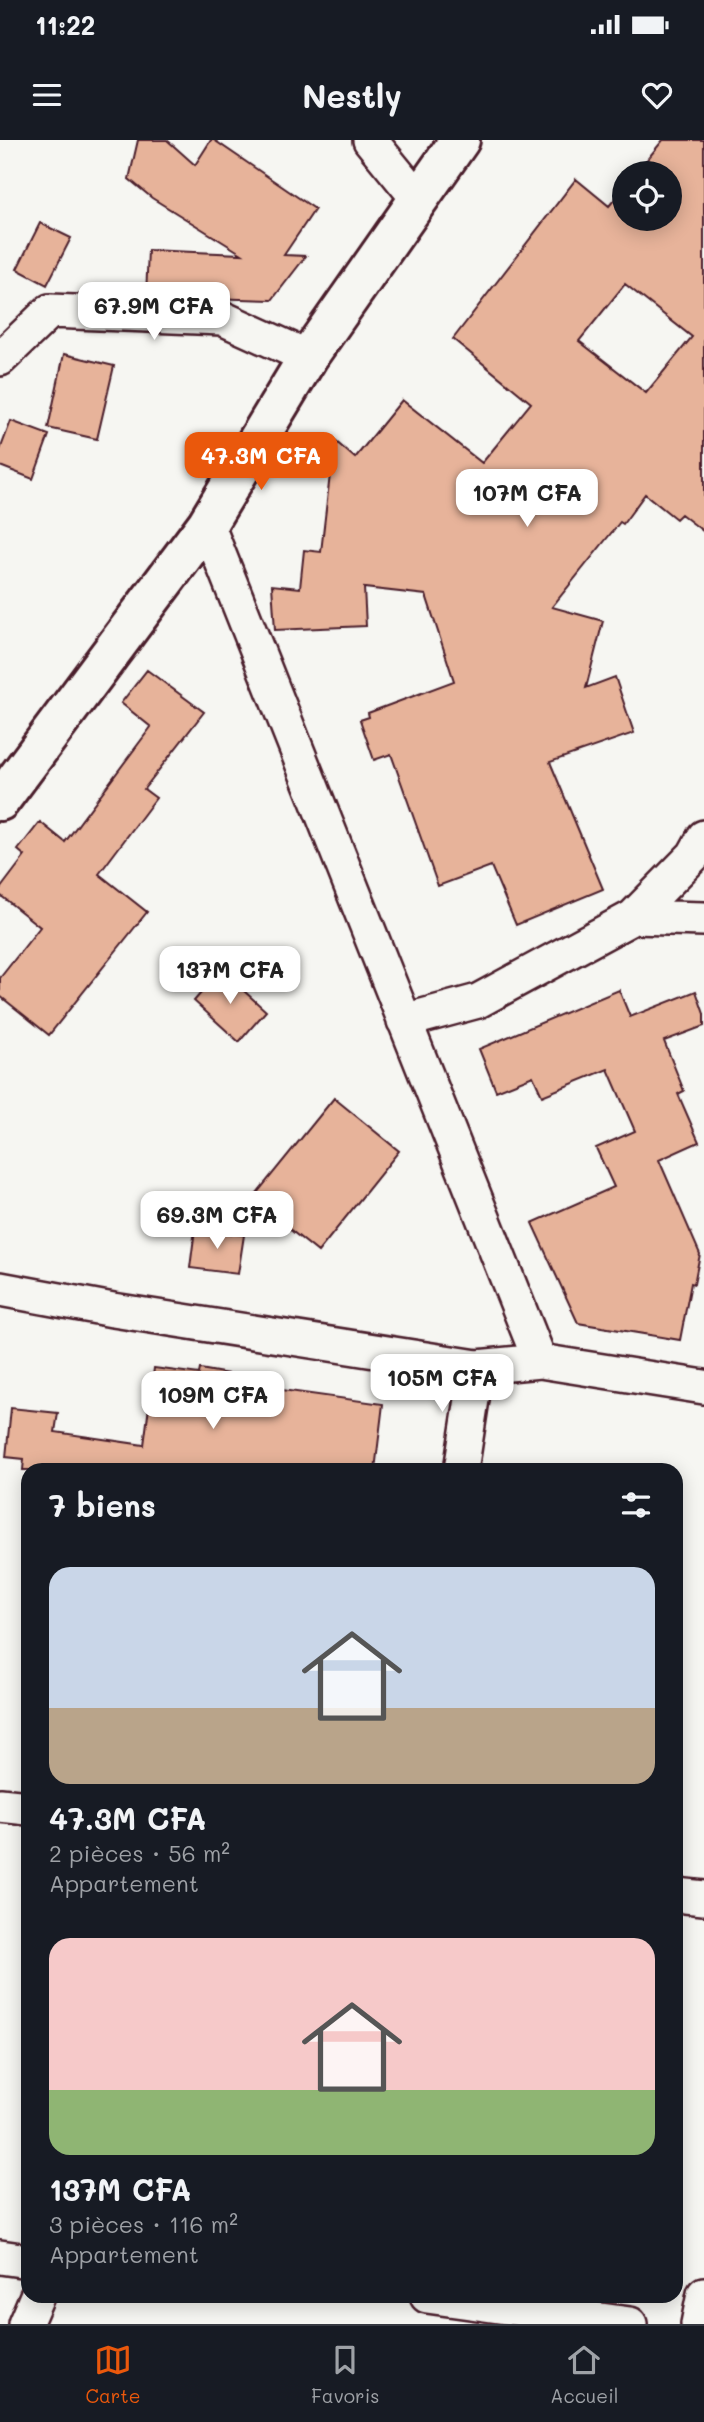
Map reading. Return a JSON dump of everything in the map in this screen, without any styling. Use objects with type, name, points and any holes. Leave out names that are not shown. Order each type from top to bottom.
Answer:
[{"type":"street","points":[[370,140],[419,200]]},
{"type":"street","points":[[0,801],[207,524],[308,357],[460,140]]},
{"type":"street","points":[[0,359],[50,311],[222,318],[308,357]]},
{"type":"street","points":[[207,524],[540,1361]]},
{"type":"street","points":[[404,1021],[478,1001],[633,917],[694,855],[704,837]]},
{"type":"street","points":[[633,917],[704,919]]},
{"type":"street","points":[[0,1289],[477,1367],[540,1361],[704,1387]]},
{"type":"street","points":[[461,1463],[477,1367]]},
{"type":"street","points":[[0,1805],[21,1807]]},
{"type":"street","points":[[683,1896],[704,1898]]},
{"type":"street","points":[[0,2257],[21,2259]]},
{"type":"street","points":[[698,2324],[704,2294]]},
{"type":"street","points":[[25,2324],[34,2303]]},
{"type":"street","points":[[478,2303],[630,2324]]},
{"type":"building","points":[[138,140],[167,140],[195,165],[211,140],[214,140],[315,209],[284,255],[306,256],[272,300],[146,296],[148,250],[242,254],[152,198],[129,179]]},
{"type":"building","points":[[663,140],[704,140],[704,532],[681,514],[676,519],[645,494],[552,607],[603,621],[586,688],[615,677],[634,733],[550,762],[603,889],[516,925],[491,866],[438,886],[391,754],[374,760],[360,720],[369,717],[368,713],[454,681],[426,595],[364,588],[366,626],[275,630],[272,585],[300,588],[304,550],[321,552],[334,440],[355,458],[402,400],[482,463],[531,403],[453,339],[576,179],[609,206],[612,202],[612,231],[682,231],[682,161],[646,161]],"holes":[[[625,284],[692,337],[646,393],[579,341]]]},
{"type":"building","points":[[40,223],[71,238],[47,285],[17,269]]},
{"type":"building","points":[[64,354],[114,366],[97,439],[48,428]]},
{"type":"building","points":[[11,421],[49,435],[33,479],[0,466],[0,450]]},
{"type":"building","points":[[147,670],[204,712],[144,789],[156,798],[99,874],[147,912],[49,1035],[0,996],[0,978],[40,927],[0,895],[0,889],[25,856],[18,850],[40,822],[65,842],[151,727],[121,703]]},
{"type":"building","points":[[221,970],[266,1011],[239,1042],[194,1001]]},
{"type":"building","points":[[619,990],[630,1017],[696,991],[704,1014],[704,1026],[664,1041],[684,1091],[678,1094],[699,1142],[659,1160],[700,1254],[694,1284],[691,1283],[680,1340],[578,1323],[532,1223],[614,1187],[596,1148],[635,1131],[608,1069],[542,1096],[533,1076],[496,1091],[479,1049]]},
{"type":"building","points":[[334,1098],[399,1151],[318,1252],[252,1199]]},
{"type":"building","points":[[195,1229],[244,1235],[238,1274],[190,1268]]},
{"type":"building","points":[[154,1368],[199,1374],[200,1369],[234,1375],[232,1383],[383,1404],[376,1463],[24,1463],[24,1459],[6,1457],[11,1408],[58,1413],[55,1432],[144,1445]]}]
